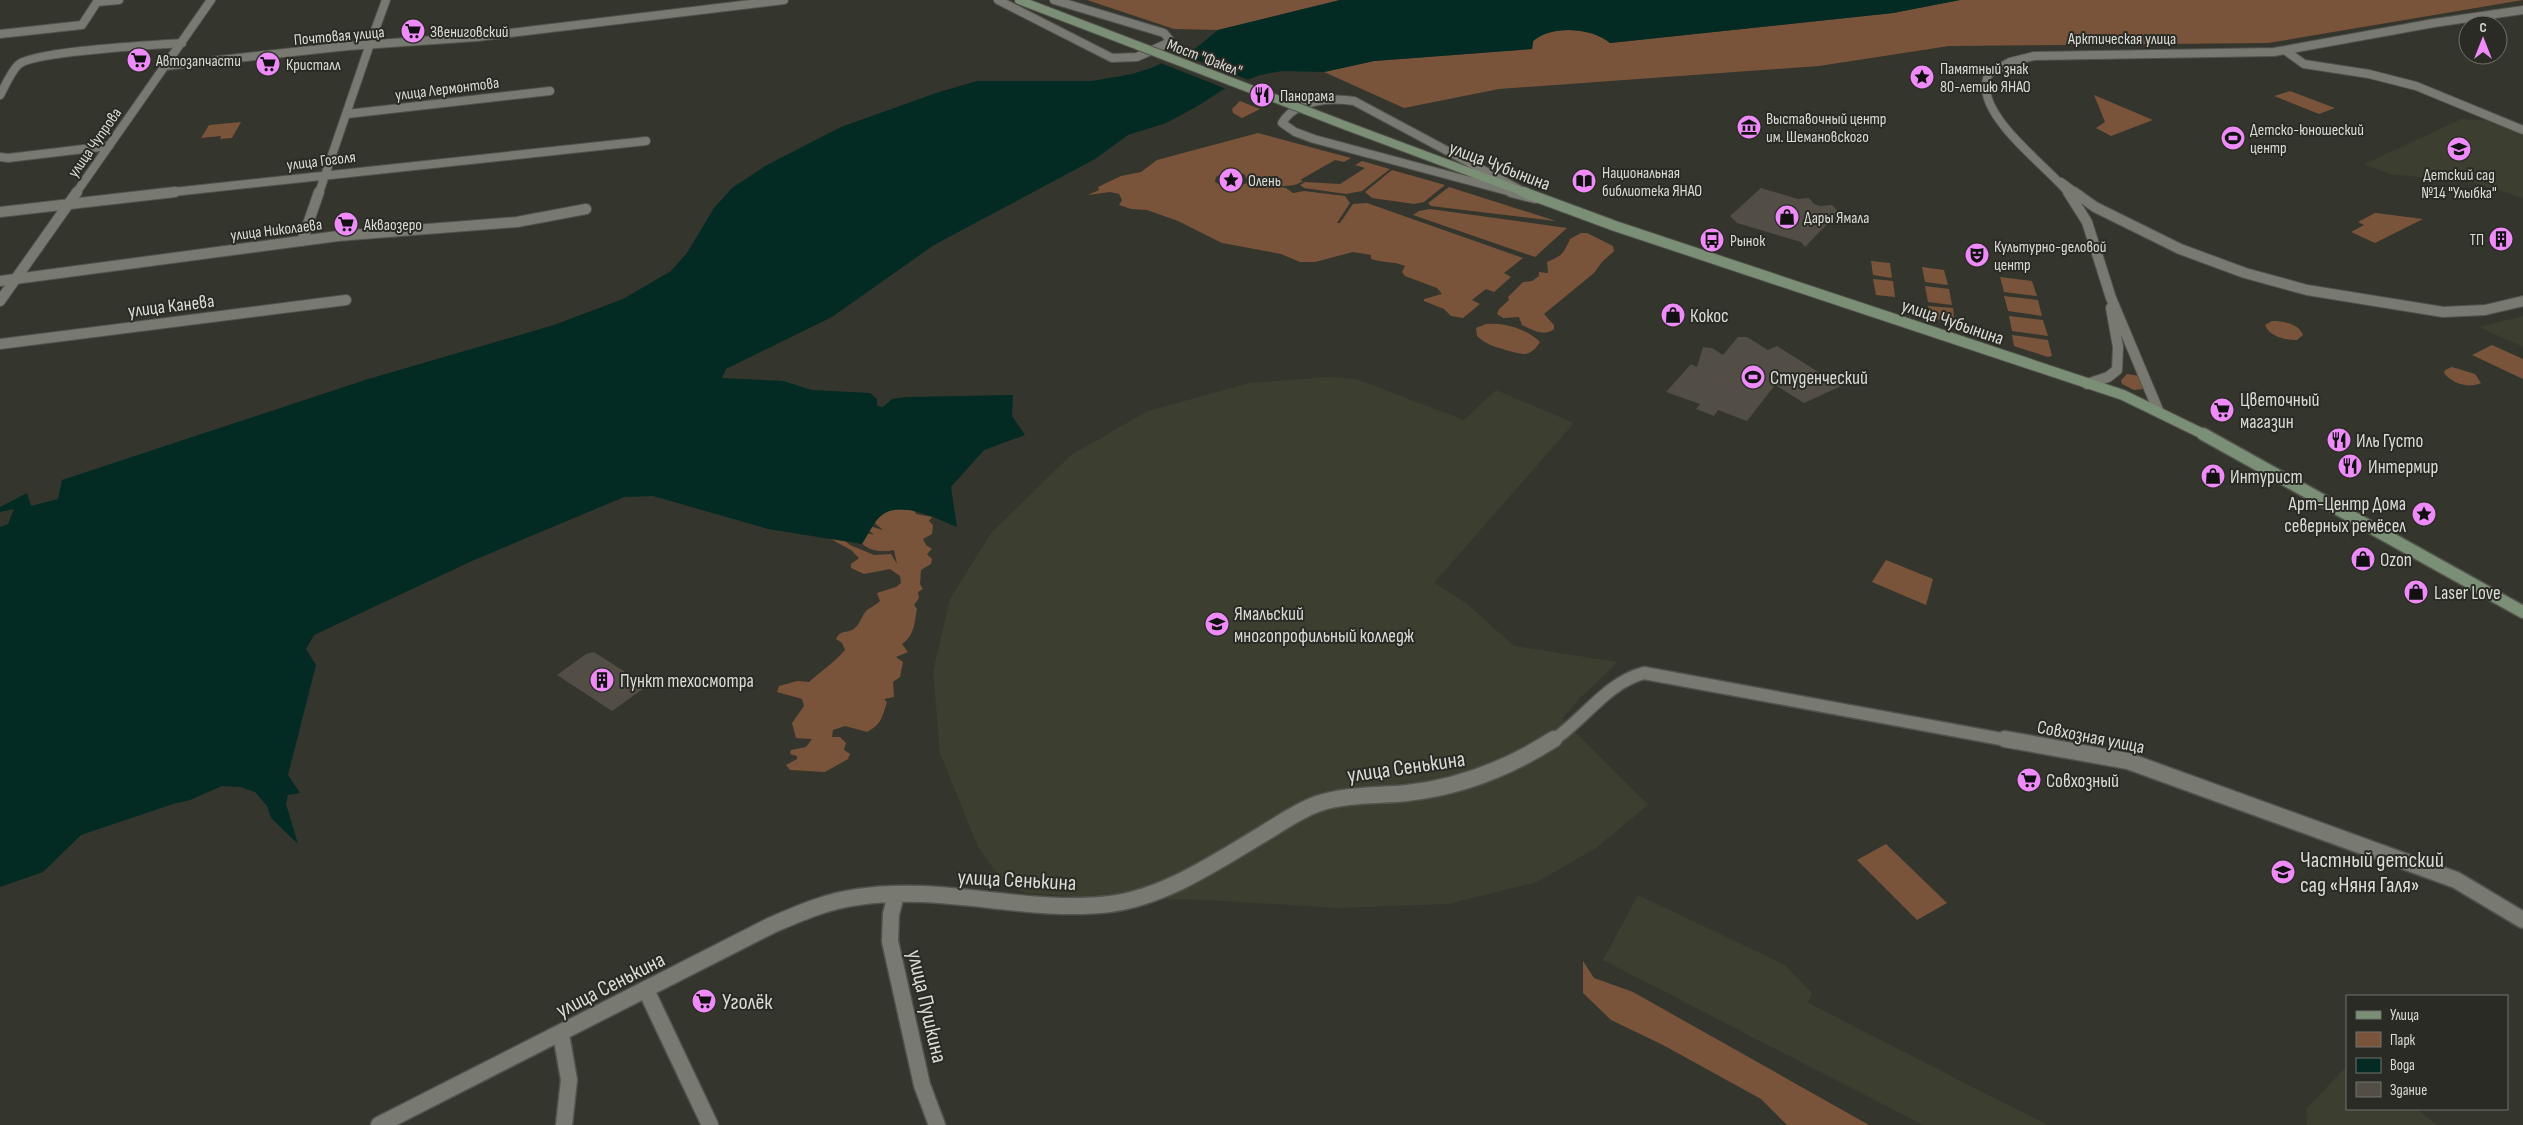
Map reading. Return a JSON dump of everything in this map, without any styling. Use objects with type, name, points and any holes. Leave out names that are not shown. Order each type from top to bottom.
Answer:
[{"type":"main road","name":"Мост \"Факел\"","points":[[1019,0],[1344,125]]},
{"type":"main road","name":"улица Чубынина","points":[[1344,125],[1535,198],[2158,410],[2523,612]]},
{"type":"street","points":[[0,34],[82,25],[97,2],[119,0]]},
{"type":"street","name":"улица Чупрова","points":[[0,302],[211,0]]},
{"type":"street","points":[[302,241],[327,174],[386,0]]},
{"type":"street","name":"Почтовая улица","points":[[165,66],[370,44],[477,38],[784,0]]},
{"type":"street","points":[[998,0],[1112,58],[1137,57],[1168,43],[1169,39],[1164,33],[1054,0]]},
{"type":"street","name":"Арктическая улица","points":[[2158,410],[2112,298],[2085,218],[2075,199],[2013,135],[1987,102],[1984,92],[1985,79],[1993,70],[2020,58],[2054,54],[2238,54],[2286,51],[2389,31],[2523,10]]},
{"type":"street","points":[[0,96],[18,65],[30,58],[112,48],[182,43]]},
{"type":"street","points":[[2286,51],[2304,64],[2369,74],[2416,86],[2469,106],[2523,130]]},
{"type":"street","name":"улица Лермонтова","points":[[347,114],[550,91]]},
{"type":"street","points":[[1336,98],[1354,101],[1466,158],[1535,198],[1438,174],[1293,132],[1284,126],[1283,120],[1321,100],[1336,98]]},
{"type":"street","name":"улица Гоголя","points":[[0,212],[327,174],[646,141]]},
{"type":"street","points":[[0,157],[8,158],[109,146]]},
{"type":"street","points":[[2057,179],[2095,207],[2180,249],[2245,273],[2307,290],[2443,312],[2485,310],[2523,301]]},
{"type":"street","name":"улица Николаева","points":[[0,281],[302,241],[517,222],[586,209]]},
{"type":"street","name":"Арктическая улица","points":[[2086,384],[2117,370],[2118,348],[2111,318],[2112,298]]},
{"type":"street","name":"улица Канева","points":[[0,344],[346,300]]},
{"type":"street","name":"улица Сенькина","points":[[380,1125],[772,925],[806,910],[837,900],[866,895],[896,895],[1074,906],[1109,904],[1136,898],[1165,888],[1304,809],[1328,800],[1452,787],[1479,778],[1515,761],[1572,727],[1618,681],[1628,675],[1644,673]]},
{"type":"street","name":"Совхозная улица","points":[[1644,673],[1853,713],[2128,761],[2456,880],[2523,920]]},
{"type":"street","name":"улица Пушкина","points":[[896,895],[891,914],[890,941],[922,1085],[937,1125]]},
{"type":"street","points":[[646,990],[710,1125]]},
{"type":"street","points":[[561,1034],[570,1073],[570,1091],[564,1125]]},
{"type":"shaded area","name":"Детский сад №14 \"Улыбка\"","points":[[2461,119],[2492,121],[2523,135],[2523,198],[2475,183],[2389,174],[2365,164]]},
{"type":"shaded area","points":[[2523,316],[2523,347],[2479,327]]},
{"type":"shaded area","name":"Ямальский многопрофильный колледж","points":[[1328,377],[1356,379],[1464,420],[1496,390],[1574,423],[1434,583],[1466,603],[1514,646],[1618,662],[1580,698],[1562,719],[1648,805],[1596,848],[1537,882],[1448,904],[1337,908],[1210,900],[1096,898],[1026,893],[1003,882],[978,847],[940,753],[933,671],[950,599],[991,533],[1071,455],[1148,411],[1249,383]]},
{"type":"shaded area","points":[[1638,895],[1785,965],[1812,993],[1808,1003],[2048,1125],[1923,1125],[1603,960]]},
{"type":"shaded area","points":[[2346,1067],[2346,1110],[2418,1110],[2437,1125],[2307,1125],[2306,1109]]},
{"type":"green space","points":[[1087,0],[1340,0],[1218,30],[1174,29]]},
{"type":"green space","points":[[1960,0],[2523,0],[2268,43],[1949,46],[1819,66],[1499,89],[1404,108],[1324,72],[1374,61],[1532,49],[1533,41],[1551,32],[1561,30],[1583,31],[1610,43],[1893,13]]},
{"type":"green space","points":[[2290,91],[2335,108],[2319,114],[2274,96]]},
{"type":"green space","points":[[2094,95],[2153,120],[2111,136],[2096,128],[2105,122]]},
{"type":"green space","points":[[1240,101],[1260,109],[1242,118],[1233,113],[1232,109]]},
{"type":"green space","points":[[241,122],[232,138],[220,139],[221,136],[201,138],[209,125]]},
{"type":"green space","points":[[1258,133],[1351,158],[1344,162],[1335,160],[1300,180],[1303,181],[1291,186],[1277,186],[1248,181],[1244,174],[1233,172],[1219,175],[1216,177],[1215,182],[1226,188],[1237,187],[1247,183],[1286,188],[1293,193],[1304,191],[1345,196],[1350,203],[1337,223],[1340,223],[1353,204],[1367,203],[1523,258],[1504,273],[1511,277],[1494,292],[1486,289],[1472,300],[1480,304],[1463,318],[1451,316],[1444,309],[1424,301],[1424,299],[1442,294],[1437,288],[1405,276],[1402,272],[1405,266],[1401,264],[1371,259],[1371,255],[1353,252],[1315,262],[1300,262],[1281,254],[1222,243],[1178,221],[1147,210],[1131,209],[1119,205],[1122,200],[1119,194],[1110,192],[1088,195],[1099,190],[1098,187],[1121,176],[1141,172],[1157,160]]},
{"type":"green space","points":[[1362,161],[1390,169],[1362,191],[1346,194],[1304,188],[1300,185],[1305,182],[1340,184],[1365,168],[1355,165]]},
{"type":"green space","points":[[1392,170],[1445,185],[1424,202],[1414,204],[1372,198],[1365,192]]},
{"type":"green space","points":[[1449,187],[1555,221],[1431,206],[1428,203]]},
{"type":"green space","points":[[1430,209],[1567,228],[1535,257],[1413,215],[1419,211]]},
{"type":"green space","points":[[2375,213],[2423,219],[2375,243],[2351,232],[2364,225],[2358,222]]},
{"type":"green space","points":[[1581,233],[1587,233],[1613,246],[1614,251],[1594,273],[1544,314],[1554,325],[1554,329],[1542,333],[1538,332],[1522,325],[1519,317],[1503,318],[1497,314],[1499,309],[1509,300],[1508,297],[1523,282],[1532,281],[1539,276],[1539,272],[1548,273],[1547,262],[1559,256],[1570,239]]},
{"type":"green space","points":[[1871,261],[1890,263],[1892,278],[1873,275]]},
{"type":"green space","points":[[1922,267],[1944,270],[1948,285],[1925,282]]},
{"type":"green space","points":[[2000,277],[2032,281],[2037,296],[2004,292]]},
{"type":"green space","points":[[1873,279],[1893,281],[1895,297],[1876,295]]},
{"type":"green space","points":[[1925,286],[1949,289],[1952,305],[1928,302]]},
{"type":"green space","points":[[2004,296],[2038,300],[2042,316],[2008,311]]},
{"type":"green space","points":[[1928,306],[1953,308],[1955,325],[1931,317]]},
{"type":"green space","points":[[2009,316],[2043,320],[2048,336],[2012,331]]},
{"type":"green space","points":[[2272,321],[2295,326],[2303,335],[2297,340],[2278,337],[2270,332],[2265,325]]},
{"type":"green space","points":[[1486,324],[1515,327],[1529,333],[1540,342],[1532,351],[1525,354],[1494,346],[1477,336],[1476,328]]},
{"type":"green space","points":[[2012,335],[2048,340],[2052,356],[2048,357],[2014,346]]},
{"type":"green space","points":[[2492,345],[2523,359],[2523,379],[2472,355]]},
{"type":"green space","points":[[2452,367],[2475,374],[2481,383],[2466,385],[2451,380],[2444,373],[2445,370]]},
{"type":"green space","points":[[2127,374],[2140,376],[2143,389],[2134,390],[2122,384],[2121,380]]},
{"type":"green space","points":[[885,509],[914,510],[916,514],[932,517],[929,521],[933,525],[932,534],[923,539],[926,545],[932,549],[927,554],[932,559],[931,564],[921,570],[920,584],[923,589],[918,592],[919,598],[914,605],[917,609],[913,628],[909,637],[902,644],[908,652],[896,657],[903,662],[900,677],[893,682],[894,697],[884,699],[887,702],[881,720],[867,732],[845,726],[833,730],[832,737],[840,737],[846,743],[844,750],[850,754],[848,759],[825,772],[790,770],[786,765],[797,759],[797,756],[790,754],[791,750],[806,747],[812,739],[796,738],[792,723],[804,706],[802,699],[777,692],[779,686],[797,681],[809,682],[845,650],[842,643],[836,639],[839,634],[855,628],[867,610],[880,601],[877,593],[896,587],[901,583],[900,576],[890,569],[864,574],[851,568],[851,564],[859,558],[851,550],[827,537],[842,538],[850,545],[874,555],[891,554],[897,564],[894,550],[880,551],[868,548],[859,541],[851,529],[874,535],[862,524],[883,530],[870,519]]},
{"type":"green space","points":[[1886,560],[1933,579],[1926,605],[1872,582]]},
{"type":"green space","points":[[1886,844],[1947,903],[1917,920],[1857,860]]},
{"type":"green space","points":[[1583,961],[1594,978],[1633,992],[1869,1125],[1787,1125],[1761,1099],[1663,1045],[1611,1020],[1583,993]]},
{"type":"water","points":[[1340,0],[1960,0],[1893,13],[1610,43],[1593,34],[1582,31],[1561,30],[1550,32],[1533,41],[1532,49],[1374,61],[1324,72],[1282,71],[1260,75],[1224,89],[1166,123],[1128,135],[1095,159],[934,245],[832,317],[726,369],[722,378],[783,381],[812,390],[870,393],[877,399],[877,406],[883,407],[892,399],[906,397],[1013,395],[1012,416],[1025,435],[984,450],[951,487],[957,527],[919,512],[899,509],[882,515],[876,521],[862,544],[768,529],[653,496],[624,497],[474,560],[314,635],[306,649],[316,665],[288,775],[300,793],[288,795],[286,804],[298,844],[271,818],[267,806],[255,792],[240,787],[222,786],[190,800],[81,835],[43,872],[0,887],[0,527],[8,524],[14,509],[0,512],[0,507],[27,493],[31,506],[58,499],[62,480],[365,380],[554,325],[623,299],[671,271],[687,253],[714,208],[732,188],[767,165],[841,127],[939,92],[977,81],[1092,81],[1132,74],[1151,68],[1196,48],[1218,30]]},
{"type":"pier","points":[[1178,53],[1251,81],[1229,90],[1158,62]]},
{"type":"building","name":"Дары Ямала","points":[[1761,188],[1798,199],[1809,198],[1814,204],[1820,206],[1832,205],[1844,218],[1832,219],[1805,247],[1801,242],[1737,223],[1730,216]]},
{"type":"building","name":"Студенческий","points":[[1738,337],[1747,337],[1768,350],[1777,346],[1841,386],[1804,403],[1775,385],[1747,421],[1718,410],[1714,416],[1696,409],[1700,404],[1666,392],[1691,364],[1697,367],[1703,347],[1712,348],[1723,355]]},
{"type":"building","name":"Пункт техосмотра","points":[[594,652],[647,686],[612,711],[557,675],[586,654]]},
{"type":"place","name":"Звениговский","points":[[413,31]]},
{"type":"place","name":"Автозапчасти","points":[[139,60]]},
{"type":"place","name":"Кристалл","points":[[268,64]]},
{"type":"place","name":"Памятный знак 80-летию ЯНАО","points":[[1922,77]]},
{"type":"place","name":"Панорама","points":[[1262,95]]},
{"type":"place","name":"Выставочный центр им. Шемановского","points":[[1749,127]]},
{"type":"place","name":"Детско-юношеский центр","points":[[2233,138]]},
{"type":"place","name":"Детский сад №14 \"Улыбка\"","points":[[2459,149]]},
{"type":"place","name":"Олень","points":[[1231,180]]},
{"type":"place","name":"Национальная библиотека ЯНАО","points":[[1584,181]]},
{"type":"place","name":"Дары Ямала","points":[[1787,217]]},
{"type":"place","name":"Акваозеро","points":[[346,224]]},
{"type":"place","name":"ТП","points":[[2501,239]]},
{"type":"place","name":"Рынок","points":[[1712,240]]},
{"type":"place","name":"Культурно-деловой центр","points":[[1977,255]]},
{"type":"place","name":"Кокос","points":[[1673,315]]},
{"type":"place","name":"Студенческий","points":[[1753,377]]},
{"type":"place","name":"Цветочный магазин","points":[[2222,410]]},
{"type":"place","name":"Иль Густо","points":[[2339,440]]},
{"type":"place","name":"Интермир","points":[[2350,466]]},
{"type":"place","name":"Интурист","points":[[2213,476]]},
{"type":"place","name":"Арт-Центр Дома северных ремёсел","points":[[2424,514]]},
{"type":"place","name":"Ozon","points":[[2363,559]]},
{"type":"place","name":"Laser Love","points":[[2416,592]]},
{"type":"place","name":"Ямальский многопрофильный колледж","points":[[1217,624]]},
{"type":"place","name":"Пункт техосмотра","points":[[602,680]]},
{"type":"place","name":"Совхозный","points":[[2029,780]]},
{"type":"place","name":"Частный детский сад «Няня Галя»","points":[[2283,872]]},
{"type":"place","name":"Уголёк","points":[[704,1001]]}]
